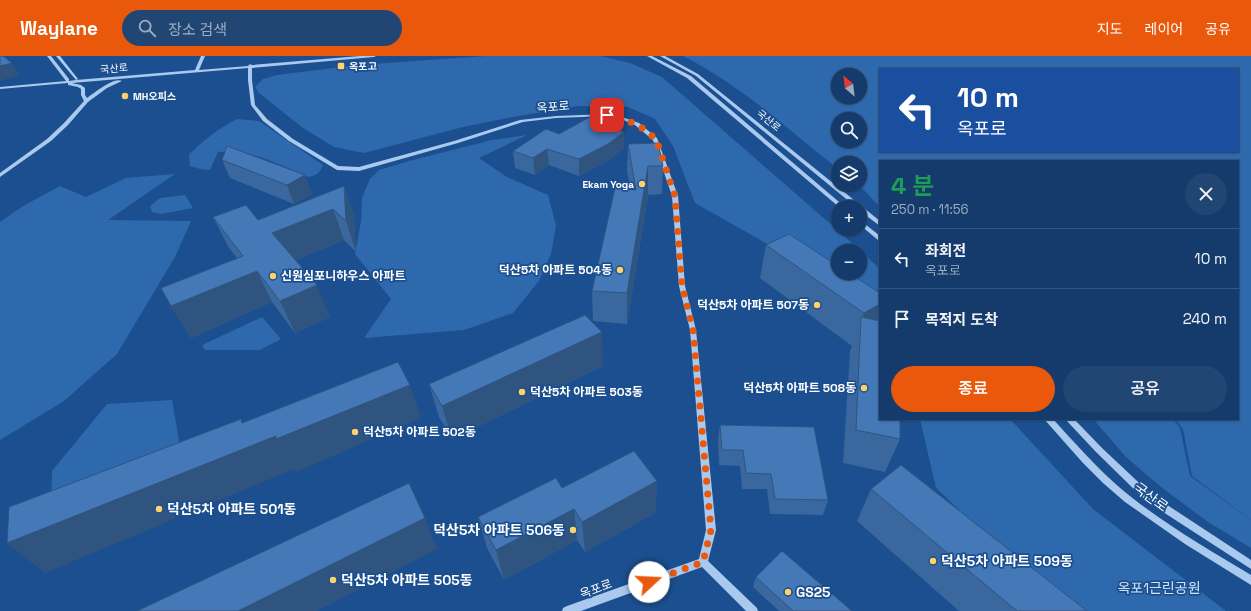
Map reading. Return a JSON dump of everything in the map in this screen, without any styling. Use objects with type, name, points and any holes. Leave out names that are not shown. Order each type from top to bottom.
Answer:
[{"type":"street","points":[[49,56],[67,80]]},
{"type":"street","points":[[58,56],[76,79]]},
{"type":"street","points":[[197,70],[204,56]]},
{"type":"street","name":"국산로","points":[[250,66],[345,56]]},
{"type":"street","name":"국산로","points":[[0,87],[76,79],[374,56]]},
{"type":"street","name":"국산로","points":[[649,56],[689,77],[834,200]]},
{"type":"street","name":"국산로","points":[[662,56],[697,75],[851,200]]},
{"type":"street","name":"옥포로","points":[[250,66],[252,105],[265,120],[291,140],[337,168],[359,169],[456,142],[522,121],[556,117],[607,115],[622,118],[637,124],[656,139],[675,196],[682,286],[693,330],[711,530],[703,562],[567,611]]},
{"type":"street","name":"국산로","points":[[0,87],[61,83],[197,70]]},
{"type":"street","points":[[0,175],[49,140],[66,124],[86,100],[105,87],[129,77]]},
{"type":"street","points":[[61,83],[79,86],[82,89],[86,100]]},
{"type":"street","name":"국산로","points":[[867,213],[879,223]]},
{"type":"street","points":[[867,228],[879,238]]},
{"type":"street","name":"국산로","points":[[1049,420],[1085,460],[1128,499],[1211,556],[1251,580]]},
{"type":"street","name":"국산로","points":[[1070,420],[1149,498],[1251,565]]},
{"type":"street","points":[[703,562],[753,611]]},
{"type":"green space","points":[[486,56],[600,56],[630,63],[662,77],[831,225],[831,236],[844,236],[853,244],[831,244],[831,280],[867,280],[867,257],[879,268],[879,319],[808,267],[695,203],[673,146],[655,119],[628,107],[578,106],[513,117],[463,127],[364,153],[334,147],[303,128],[259,93],[255,87],[263,79],[277,75],[358,65]]},
{"type":"green space","points":[[683,56],[1251,56],[1251,520],[1192,476],[1183,429],[1176,420],[1239,420],[1239,160],[879,160],[879,206],[866,192],[867,192],[867,156],[831,156],[831,163],[744,94],[704,67]]},
{"type":"green space","points":[[237,119],[259,121],[323,165],[321,170],[315,175],[308,177],[264,158],[230,151],[218,152],[210,170],[190,166],[189,155],[200,144],[211,135]]},
{"type":"green space","points":[[527,135],[479,158],[507,177],[548,195],[556,226],[551,254],[539,281],[513,313],[464,330],[364,338],[391,299],[355,254],[361,221],[362,198],[370,179],[379,170],[409,161],[492,140]]},
{"type":"green space","points":[[175,174],[108,220],[191,221],[175,257],[117,354],[64,401],[0,440],[0,222],[23,206],[60,186],[86,197],[126,178]]},
{"type":"green space","points":[[185,195],[193,208],[161,214],[152,212],[150,206],[160,198]]},
{"type":"green space","points":[[262,317],[281,339],[260,350],[205,350],[202,345]]},
{"type":"green space","points":[[172,400],[183,464],[51,514],[52,471],[107,404]]},
{"type":"green space","name":"옥포1근린공원","points":[[920,420],[1011,420],[1093,509],[1226,611],[1073,611],[1008,557],[936,488]]},
{"type":"green space","points":[[1094,420],[1174,420],[1180,428],[1190,476],[1251,520],[1251,548],[1208,522],[1161,487],[1126,457]]},
{"type":"building","points":[[0,56],[3,56],[12,63],[0,66]]},
{"type":"building","points":[[590,117],[624,132],[608,144],[579,159],[547,149],[533,158],[513,151],[546,129],[559,134]]},
{"type":"building","points":[[658,143],[663,166],[648,166],[627,293],[592,291],[615,188],[636,190],[628,144]]},
{"type":"building","points":[[227,146],[305,175],[287,185],[222,160]]},
{"type":"building","points":[[344,186],[346,221],[333,209],[272,233],[317,285],[280,301],[257,271],[171,306],[161,288],[243,256],[213,217],[246,205],[258,220]]},
{"type":"building","points":[[789,234],[831,261],[831,280],[860,280],[879,292],[879,305],[864,313],[766,245]]},
{"type":"building","points":[[585,315],[602,332],[442,406],[429,384]]},
{"type":"building","points":[[861,317],[879,321],[879,420],[900,420],[900,439],[856,430]]},
{"type":"building","points":[[398,362],[410,385],[276,439],[276,436],[7,543],[9,507],[241,419],[242,423]]},
{"type":"building","points":[[720,425],[814,427],[828,500],[775,499],[771,474],[746,473],[743,450],[722,450]]},
{"type":"building","points":[[634,451],[657,481],[582,522],[574,509],[496,550],[478,517],[556,478],[562,488]]},
{"type":"building","points":[[901,465],[1087,611],[1017,611],[871,489]]},
{"type":"building","points":[[409,483],[425,518],[238,611],[137,611]]},
{"type":"building","points":[[782,551],[852,611],[793,611],[756,577]]},
{"type":"place","name":"옥포고","points":[[341,66]]},
{"type":"place","name":"MH오피스","points":[[125,96]]},
{"type":"place","name":"Ekam Yoga","points":[[642,184]]},
{"type":"place","name":"덕산5차 아파트 504동","points":[[620,270]]},
{"type":"place","name":"신원심포니하우스 아파트","points":[[273,276]]},
{"type":"place","name":"덕산5차 아파트 507동","points":[[817,305]]},
{"type":"place","name":"덕산5차 아파트 508동","points":[[864,388]]},
{"type":"place","name":"덕산5차 아파트 503동","points":[[522,392]]},
{"type":"place","name":"덕산5차 아파트 502동","points":[[355,432]]},
{"type":"place","name":"덕산5차 아파트 501동","points":[[159,509]]},
{"type":"place","name":"덕산5차 아파트 506동","points":[[573,530]]},
{"type":"place","name":"덕산5차 아파트 509동","points":[[933,561]]},
{"type":"place","name":"덕산5차 아파트 505동","points":[[333,580]]},
{"type":"place","name":"GS25","points":[[788,592]]},
{"type":"route","points":[[607,115],[622,118],[637,124],[656,139],[675,196],[682,286],[693,330],[711,530],[703,562],[649,582]]}]
